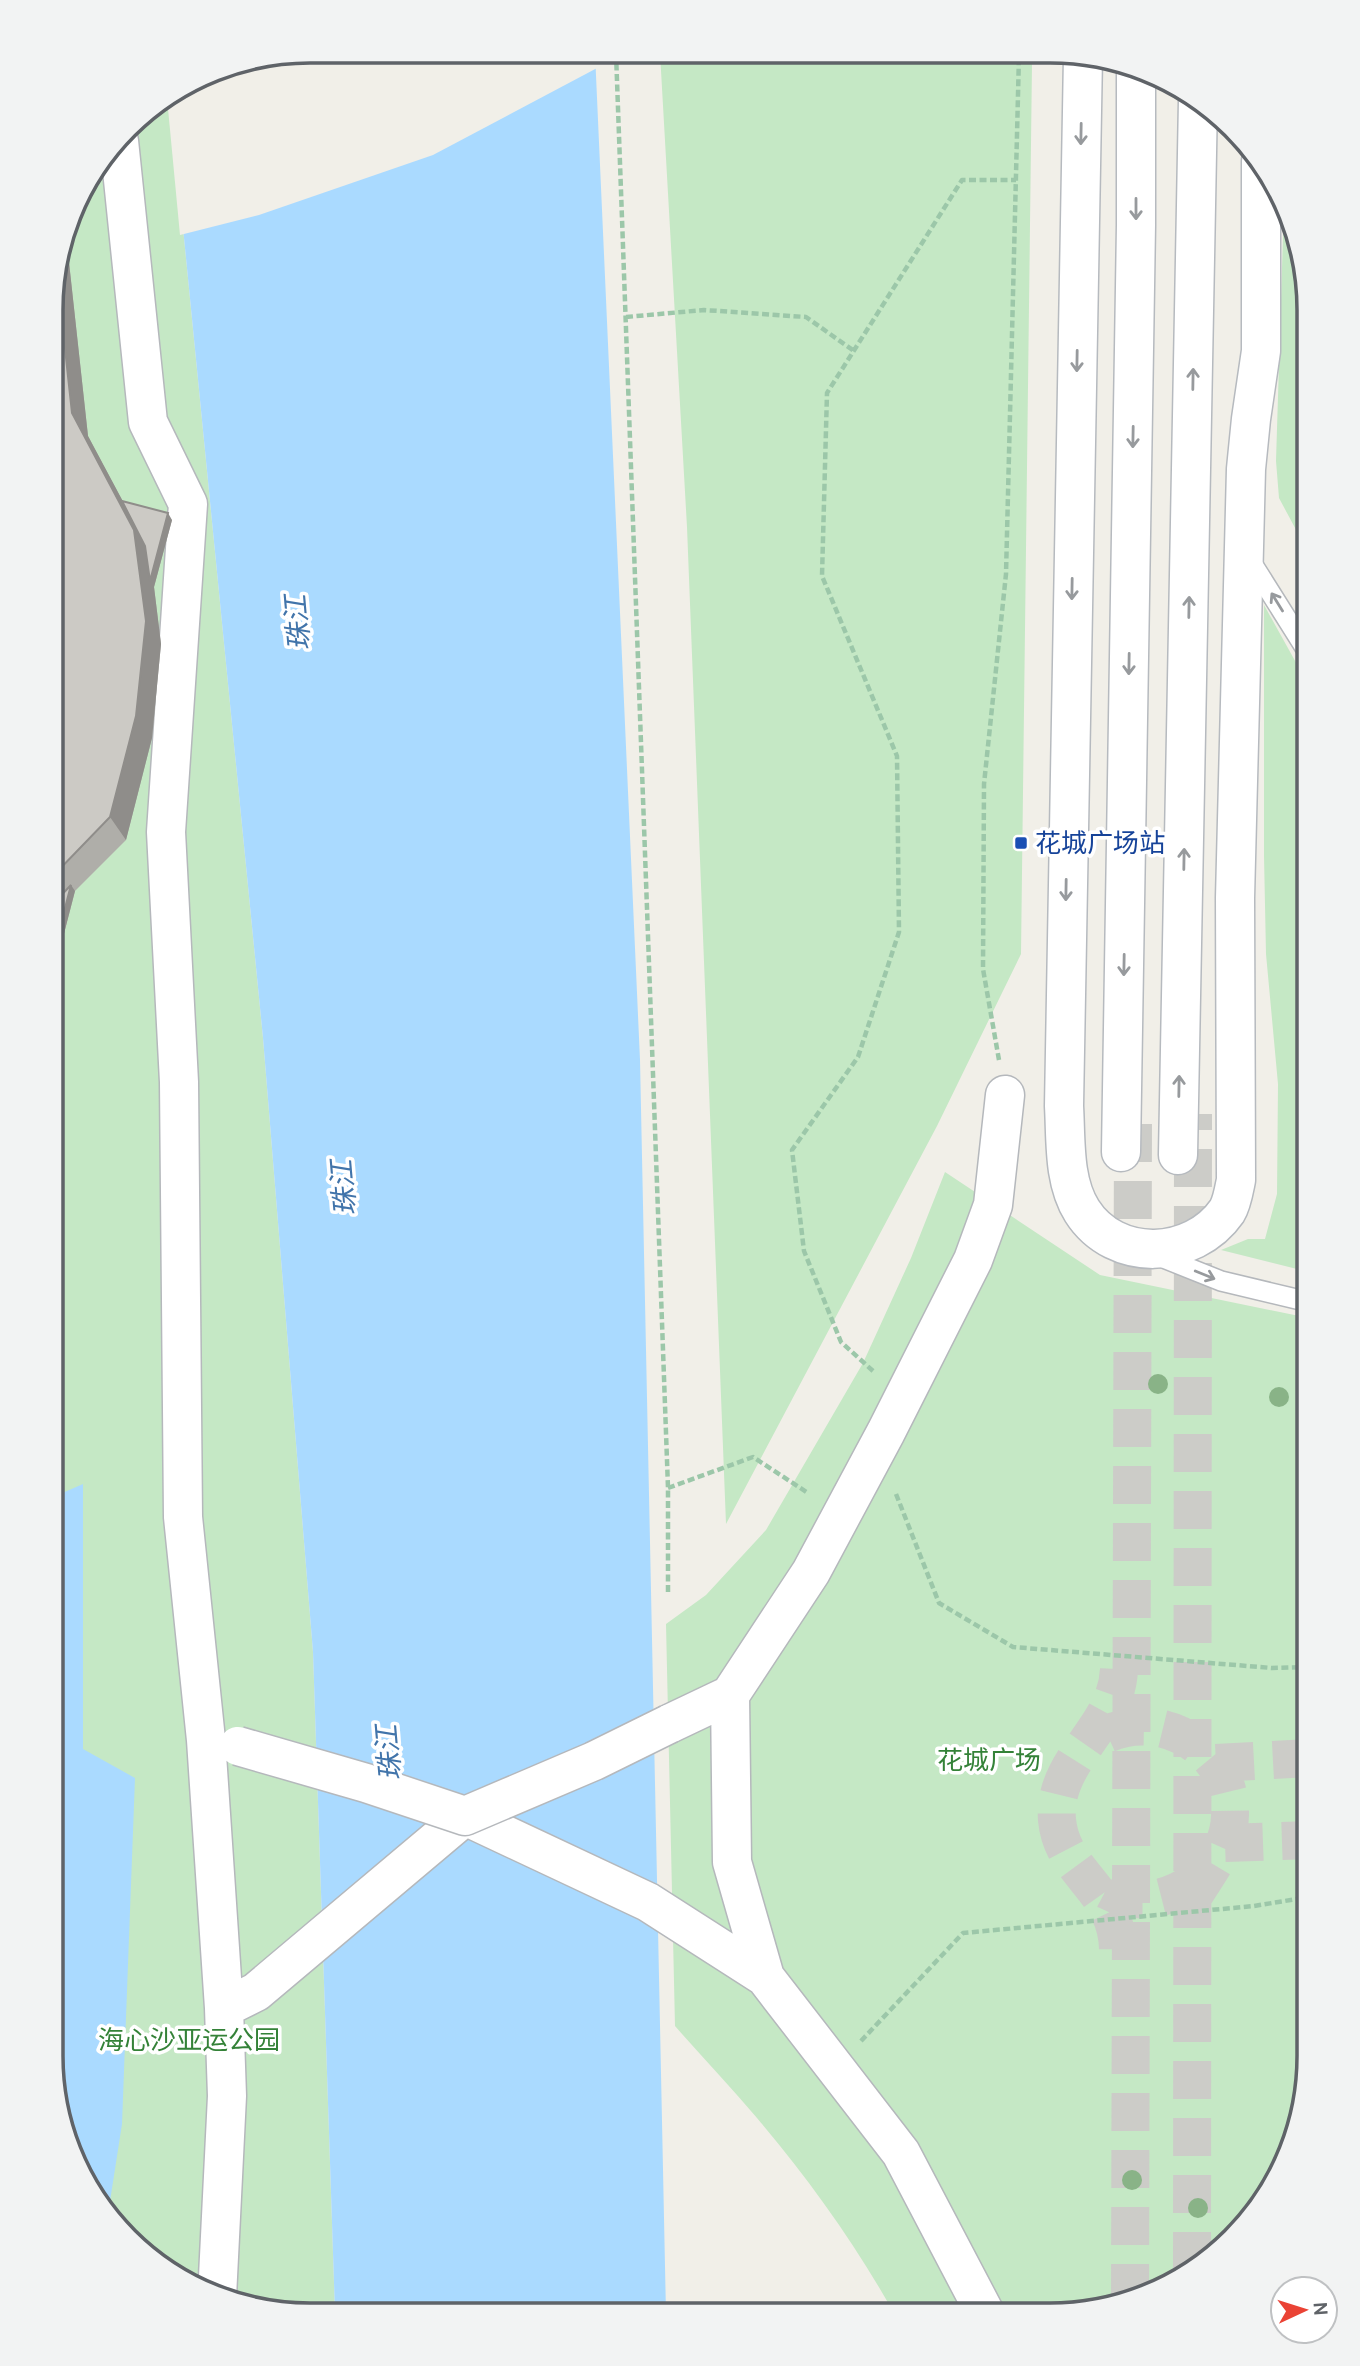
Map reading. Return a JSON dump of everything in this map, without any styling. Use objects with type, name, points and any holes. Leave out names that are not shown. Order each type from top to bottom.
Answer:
[{"type":"street","points":[[1084,65],[1064,1106],[1068,1162],[1073,1189],[1082,1210],[1098,1230],[1118,1242],[1142,1249],[1169,1249],[1195,1240],[1213,1228],[1229,1209],[1237,1180],[1235,898],[1246,469],[1261,351],[1261,182]]},
{"type":"street","points":[[1121,1152],[1134,370],[1136,78]]},
{"type":"street","points":[[1178,1154],[1198,112]]},
{"type":"street","points":[[120,152],[148,422],[188,504],[166,832],[179,1082],[183,1517],[222,1743],[240,2000],[227,2096],[218,2285]]},
{"type":"street","points":[[240,2000],[465,1816],[594,1761],[730,1695],[811,1572],[973,1261],[993,1205],[1004,1095]]},
{"type":"street","points":[[730,1695],[732,1862],[765,1977]]},
{"type":"street","points":[[222,1743],[366,1783],[465,1816],[648,1902],[765,1977],[901,2153],[980,2303]]},
{"type":"lane","points":[[1244,550],[1297,634]]},
{"type":"lane","points":[[1142,1249],[1221,1282],[1296,1299]]},
{"type":"path","points":[[1004,1095],[984,969],[984,797],[1006,574],[1019,63]]},
{"type":"path","points":[[616,64],[668,1488],[668,1593]]},
{"type":"path","points":[[904,1396],[841,1342],[804,1251],[792,1150],[858,1057],[899,932],[897,756],[822,576],[827,394],[962,180],[1016,180]]},
{"type":"path","points":[[626,317],[704,310],[806,317],[853,351]]},
{"type":"path","points":[[878,1447],[939,1603],[1013,1647],[1272,1668],[1296,1667]]},
{"type":"path","points":[[668,1488],[753,1457],[794,1484]]},
{"type":"path","points":[[836,2067],[964,1933],[1254,1906],[1296,1899]]},
{"type":"green space","points":[[1032,63],[1021,954],[937,1126],[726,1524],[687,527],[661,64]]},
{"type":"green space","name":"海心沙亚运公园","points":[[171,106],[263,1038],[313,1652],[335,2303],[278,2301],[230,2290],[186,2270],[147,2242],[114,2206],[88,2165],[71,2120],[65,2088],[63,310],[71,246],[88,201],[124,147],[147,124]]},
{"type":"green space","points":[[1283,228],[1295,278],[1297,310],[1297,531],[1279,498],[1276,461]]},
{"type":"green space","points":[[1264,605],[1297,664],[1296,1269],[1221,1250],[1248,1239],[1265,1239],[1277,1194],[1278,1084],[1266,954]]},
{"type":"green space","name":"花城广场","points":[[945,1172],[1100,1275],[1296,1315],[1296,2072],[1289,2120],[1264,2180],[1236,2219],[1213,2242],[1159,2278],[1114,2295],[1082,2301],[888,2303],[848,2238],[795,2165],[747,2106],[675,2026],[666,1624],[706,1595],[766,1530],[863,1363],[911,1258]]},
{"type":"water","name":"珠江","points":[[595,64],[640,1060],[666,2303],[335,2303],[313,1652],[263,1038],[171,106],[201,88],[230,76],[278,65]]},
{"type":"water","points":[[83,1484],[83,1749],[135,1778],[122,2124],[110,2200],[96,2180],[82,2151],[71,2120],[65,2088],[63,1493]]},
{"type":"pier","points":[[294,64],[599,64],[599,67],[433,155],[259,215],[180,235],[168,108],[215,82],[246,71]]},
{"type":"building","points":[[63,330],[72,413],[134,530],[146,621],[136,716],[110,817],[63,866]]},
{"type":"building","points":[[122,501],[168,513],[150,581],[145,546]]},
{"type":"building","points":[[71,885],[63,916],[63,893]]},
{"type":"tunnel","points":[[1192,2258],[1193,1114]]},
{"type":"tunnel","points":[[1130,2290],[1133,1116]]},
{"type":"tunnel","points":[[1118,1949],[1109,1911],[1069,1854],[1061,1839],[1057,1820],[1058,1798],[1064,1779],[1108,1709],[1116,1690],[1119,1669]]},
{"type":"tunnel","points":[[1107,1734],[1129,1727],[1151,1727],[1172,1732],[1191,1741],[1207,1755],[1220,1772],[1228,1792],[1229,1826],[1217,1858],[1193,1897]]},
{"type":"tunnel","points":[[1216,1763],[1296,1759]]},
{"type":"tunnel","points":[[1225,1843],[1296,1840]]},
{"type":"tunnel","points":[[1106,1890],[1134,1899],[1161,1897],[1174,1893],[1210,1869]]},
{"type":"place","name":"花城广场站","points":[[1021,843]]}]
